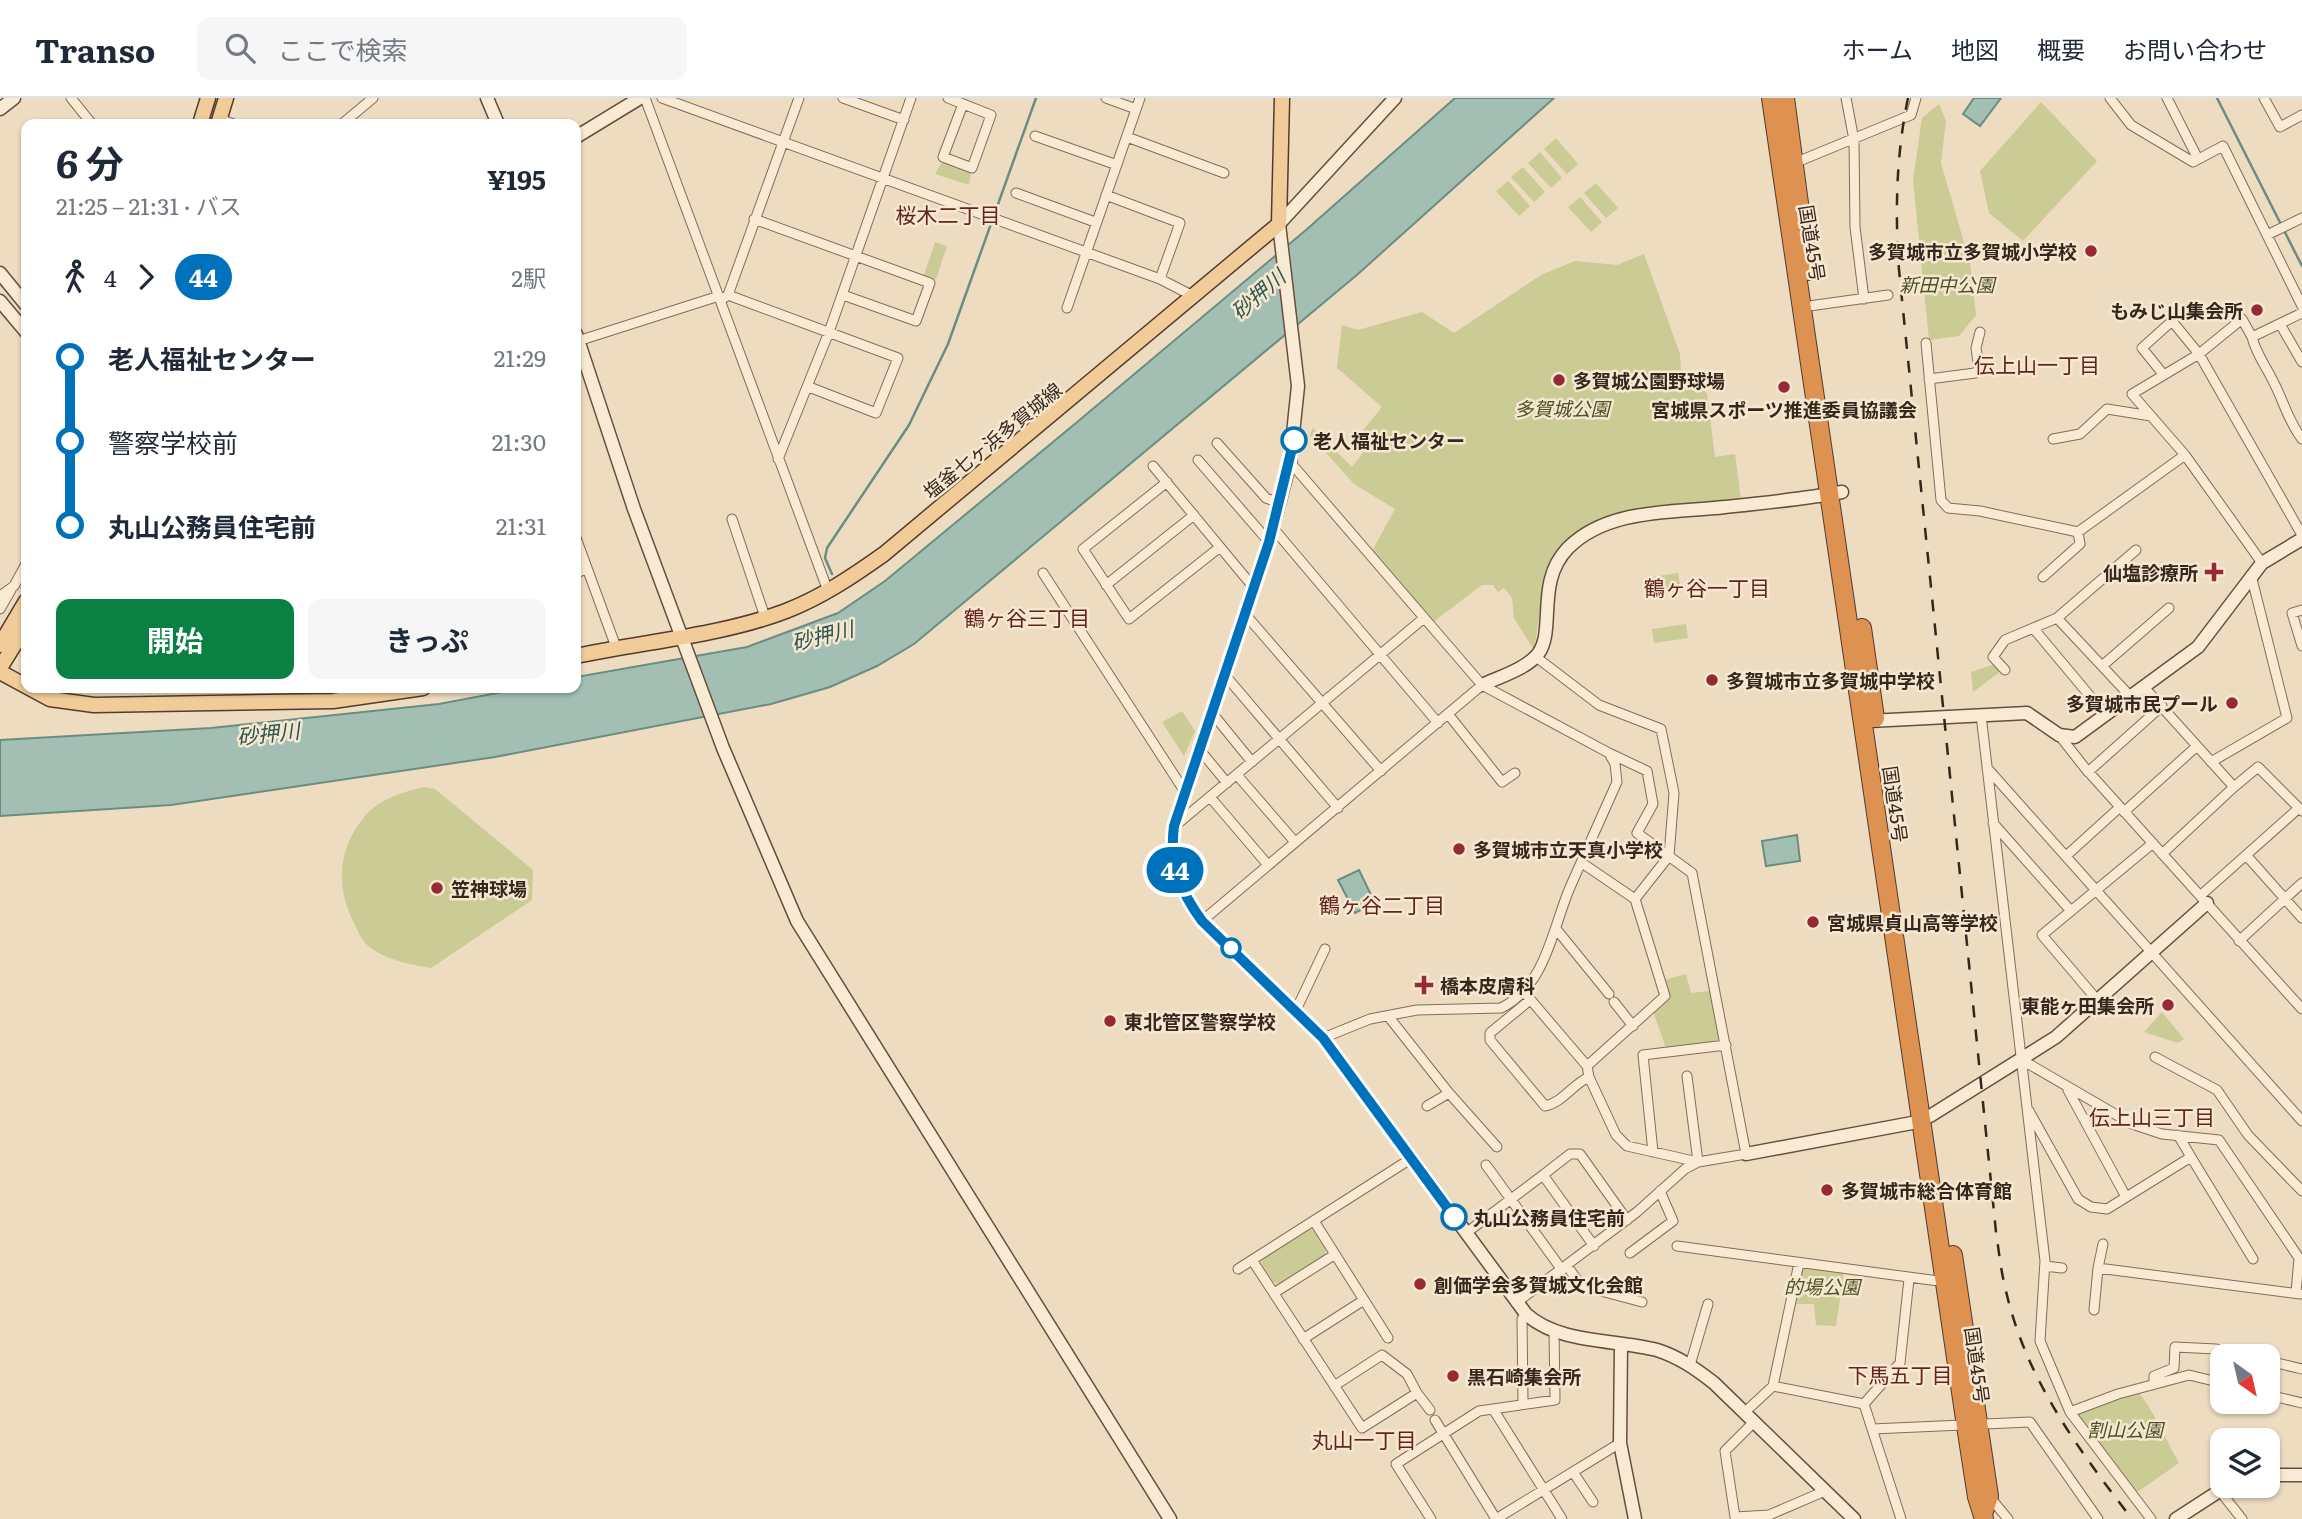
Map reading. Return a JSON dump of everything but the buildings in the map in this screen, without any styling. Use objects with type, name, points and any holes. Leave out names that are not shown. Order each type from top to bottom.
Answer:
[{"type":"highway","name":"国道45号","points":[[1771,98],[1787,165],[1983,1507]]},
{"type":"highway","name":"国道45号","points":[[1784,98],[1787,165]]},
{"type":"main road","points":[[202,119],[208,98]]},
{"type":"main road","points":[[223,119],[226,98]]},
{"type":"main road","points":[[1279,225],[1282,98]]},
{"type":"main road","name":"塩釜七ヶ浜多賀城線","points":[[581,655],[616,647],[685,642],[765,617],[828,591],[884,554],[1279,225]]},
{"type":"main road","points":[[0,645],[21,609]]},
{"type":"main road","points":[[21,634],[0,670],[21,682]]},
{"type":"main road","points":[[40,693],[50,699],[94,705],[333,701],[388,693]]},
{"type":"street","points":[[0,109],[14,98]]},
{"type":"street","points":[[71,98],[88,119]]},
{"type":"street","points":[[350,119],[373,98]]},
{"type":"street","points":[[487,98],[496,119]]},
{"type":"street","points":[[581,135],[643,98],[722,297],[778,459],[828,591]]},
{"type":"street","points":[[662,98],[1160,279],[1193,296]]},
{"type":"street","points":[[722,297],[799,98]]},
{"type":"street","points":[[843,98],[904,120]]},
{"type":"street","points":[[778,459],[843,295],[911,98]]},
{"type":"street","points":[[948,98],[963,104],[990,115],[972,168],[943,157],[963,104]]},
{"type":"street","points":[[1106,98],[1136,110]]},
{"type":"street","points":[[1067,308],[1140,98]]},
{"type":"street","points":[[1395,98],[1279,225],[1298,405],[1290,462],[1269,542],[1174,826],[1172,846],[1175,874],[1186,900],[1202,921],[1323,1038],[1526,1314],[1545,1329],[1657,1350],[1690,1365],[1749,1417],[1854,1519]]},
{"type":"street","points":[[1846,98],[1854,140],[1855,227],[1864,299]]},
{"type":"street","points":[[1787,165],[1911,115],[1916,98]]},
{"type":"street","points":[[2110,98],[2131,125],[2193,162],[2223,146],[2271,233],[2302,306]]},
{"type":"street","points":[[2167,98],[2198,159]]},
{"type":"street","points":[[2264,98],[2280,127],[2302,116]]},
{"type":"street","points":[[1035,136],[1116,165]]},
{"type":"street","points":[[1127,137],[1224,173]]},
{"type":"street","points":[[1016,193],[1095,222]]},
{"type":"street","points":[[1106,195],[1180,223],[1160,279]]},
{"type":"street","points":[[2271,233],[2302,218]]},
{"type":"street","points":[[754,219],[930,283],[916,321],[843,295]]},
{"type":"street","points":[[0,275],[21,299]]},
{"type":"street","points":[[1807,306],[1888,295]]},
{"type":"street","points":[[581,337],[722,297],[898,358],[876,413],[808,387]]},
{"type":"street","points":[[0,301],[21,326]]},
{"type":"street","points":[[2252,337],[2302,313]]},
{"type":"street","points":[[2262,563],[2185,455],[2132,394],[2199,354],[2242,319],[2252,337],[2256,352],[2275,384],[2287,417],[2302,439]]},
{"type":"street","points":[[2059,735],[2075,737],[2197,647],[2262,563],[2302,537],[2199,354],[2172,321],[2142,348],[2163,374]]},
{"type":"street","points":[[2280,324],[2302,362]]},
{"type":"street","points":[[1929,379],[1975,373],[1979,369],[1976,348],[1980,332]]},
{"type":"street","points":[[1926,343],[1941,500],[1948,508],[1980,510],[2078,533],[2185,455]]},
{"type":"street","points":[[581,350],[634,509],[715,724],[797,921],[1170,1519]]},
{"type":"street","points":[[2053,439],[2080,434],[2107,409],[2151,416]]},
{"type":"street","points":[[1217,443],[1266,498],[1280,503]]},
{"type":"street","points":[[1198,460],[1269,542]]},
{"type":"street","points":[[1290,462],[1482,685],[1647,771],[1653,804],[1637,834],[1692,873],[1746,1154]]},
{"type":"street","points":[[1153,467],[1254,588]]},
{"type":"street","points":[[1167,482],[1083,549],[1129,619],[1220,547]]},
{"type":"street","points":[[1202,921],[1482,685],[1535,657],[1544,638],[1546,598],[1552,573],[1568,548],[1595,530],[1639,515],[1836,493]]},
{"type":"street","points":[[1106,585],[1194,515]]},
{"type":"street","points":[[732,519],[765,617]]},
{"type":"street","points":[[1273,528],[1438,723]]},
{"type":"street","points":[[2043,577],[2080,544],[2078,533]]},
{"type":"street","points":[[2005,670],[1993,657],[2005,640],[2057,618],[2136,550]]},
{"type":"street","points":[[581,553],[616,647]]},
{"type":"street","points":[[581,571],[586,568]]},
{"type":"street","points":[[0,610],[21,573]]},
{"type":"street","points":[[1044,573],[1185,792]]},
{"type":"street","points":[[2211,762],[2287,718],[2251,575]]},
{"type":"street","points":[[0,596],[14,586]]},
{"type":"street","points":[[2102,666],[2169,608]]},
{"type":"street","points":[[2302,610],[2292,612],[2302,646]]},
{"type":"street","points":[[1245,614],[1381,771]]},
{"type":"street","points":[[1174,826],[1424,618]]},
{"type":"street","points":[[2057,618],[2130,696]]},
{"type":"street","points":[[2033,628],[2105,714]]},
{"type":"street","points":[[1535,657],[1599,705],[1661,729],[1674,793],[1669,856],[1635,899]]},
{"type":"street","points":[[1224,674],[1338,808]]},
{"type":"street","points":[[2143,686],[2234,787]]},
{"type":"street","points":[[2088,772],[2162,706]]},
{"type":"street","points":[[1212,713],[1252,762]]},
{"type":"street","points":[[1869,720],[2027,713],[2059,735],[2088,772],[2302,1009]]},
{"type":"street","points":[[1447,714],[1502,782],[1515,773]]},
{"type":"street","points":[[1981,715],[2045,1266],[2040,1341],[2070,1412],[2151,1519]]},
{"type":"street","points":[[2066,856],[2197,746]]},
{"type":"street","points":[[1199,749],[1227,783]]},
{"type":"street","points":[[1588,1077],[1575,1083],[1552,1105],[1545,1106],[1490,1040],[1490,1033],[1527,996],[1557,930],[1559,915],[1617,782],[1615,764],[1609,753]]},
{"type":"street","points":[[1516,1303],[1627,1220],[1685,1168],[1698,1162],[1925,1118],[1976,1085],[2022,1060],[2056,1037],[2098,1000],[2151,952],[2246,855],[2300,810],[2258,767],[2162,854]]},
{"type":"street","points":[[1987,768],[2302,1121]]},
{"type":"street","points":[[1237,775],[1295,842]]},
{"type":"street","points":[[1210,797],[1268,865]]},
{"type":"street","points":[[1993,823],[2071,911]]},
{"type":"street","points":[[2098,1000],[2042,934],[2153,843]]},
{"type":"street","points":[[2246,855],[2302,918]]},
{"type":"street","points":[[1581,863],[1635,899],[1665,996],[1587,1066]]},
{"type":"street","points":[[2239,941],[2302,883]]},
{"type":"street","points":[[1557,930],[1633,1026]]},
{"type":"street","points":[[1296,1010],[1325,949]]},
{"type":"street","points":[[1323,1038],[1370,1019],[1417,1010],[1501,1008],[1527,996]]},
{"type":"street","points":[[1527,996],[1587,1066],[1588,1077],[1616,1135],[1627,1146],[1698,1162]]},
{"type":"street","points":[[1388,1016],[1449,1093],[1497,1147]]},
{"type":"street","points":[[1653,1152],[1643,1055],[1726,1045]]},
{"type":"street","points":[[2155,1057],[2217,1090],[2248,1135],[2302,1191]]},
{"type":"street","points":[[2022,1060],[2067,1089],[2132,1124],[2162,1134],[2219,1140],[2299,1258],[2299,1294],[2098,1268]]},
{"type":"street","points":[[1687,1076],[1698,1162]]},
{"type":"street","points":[[2067,1089],[2126,1197]]},
{"type":"street","points":[[1427,1106],[1449,1093]]},
{"type":"street","points":[[2026,1106],[2078,1199],[2091,1206],[2107,1209],[2191,1157]]},
{"type":"street","points":[[2178,1135],[2253,1259]]},
{"type":"street","points":[[1465,1233],[1576,1152],[1627,1220]]},
{"type":"street","points":[[1238,1269],[1412,1158]]},
{"type":"street","points":[[1486,1165],[1510,1200],[1564,1268],[1582,1286],[1642,1302]]},
{"type":"street","points":[[1543,1175],[1594,1246]]},
{"type":"street","points":[[1630,1253],[1673,1221],[1660,1191]]},
{"type":"street","points":[[1314,1221],[1388,1338]]},
{"type":"street","points":[[2094,1310],[2103,1244]]},
{"type":"street","points":[[1677,1246],[1909,1279],[1951,1281]]},
{"type":"street","points":[[1274,1293],[1334,1255]]},
{"type":"street","points":[[1252,1260],[1362,1429],[1417,1393]]},
{"type":"street","points":[[1799,1263],[1773,1386],[1725,1451],[1735,1517],[1769,1515],[1825,1491]]},
{"type":"street","points":[[2045,1266],[2062,1268]]},
{"type":"street","points":[[1864,1404],[1900,1363],[1909,1279]]},
{"type":"street","points":[[1303,1339],[1364,1300]]},
{"type":"street","points":[[1690,1365],[1708,1304]]},
{"type":"street","points":[[1523,1403],[1522,1319],[1526,1314]]},
{"type":"street","points":[[1431,1519],[1396,1464],[1479,1411],[1555,1400],[1554,1331]]},
{"type":"street","points":[[1620,1344],[1620,1443],[1635,1519]]},
{"type":"street","points":[[2154,1384],[2154,1376],[2175,1368],[2175,1347],[2210,1349]]},
{"type":"street","points":[[1334,1385],[1382,1355],[1407,1374],[1430,1410]]},
{"type":"street","points":[[2280,1364],[2302,1369]]},
{"type":"street","points":[[2070,1412],[2189,1375],[2210,1380]]},
{"type":"street","points":[[1773,1386],[1864,1404]]},
{"type":"street","points":[[2280,1398],[2302,1403]]},
{"type":"street","points":[[1864,1404],[1900,1519]]},
{"type":"street","points":[[1493,1409],[1562,1519]]},
{"type":"street","points":[[1435,1420],[1496,1519],[1620,1443]]},
{"type":"street","points":[[1872,1429],[2030,1422],[2098,1519]]},
{"type":"street","points":[[1573,1472],[1593,1502]]},
{"type":"street","points":[[2280,1475],[2302,1475]]},
{"type":"street","points":[[2181,1518],[2210,1497]]},
{"type":"street","points":[[2229,1498],[2242,1519]]},
{"type":"street","points":[[1983,1507],[2008,1519]]},
{"type":"green space","points":[[2041,102],[2097,161],[2023,241],[1989,213],[1980,171]]},
{"type":"green space","name":"新田中公園","points":[[1939,104],[1946,121],[1941,163],[1970,263],[1976,315],[1959,336],[1929,340],[1913,180],[1922,118]]},
{"type":"green space","points":[[1556,138],[1578,164],[1567,174],[1544,149]]},
{"type":"green space","points":[[1540,152],[1562,178],[1551,188],[1528,163]]},
{"type":"green space","points":[[942,162],[971,173],[969,185],[935,174]]},
{"type":"green space","points":[[1523,167],[1545,192],[1534,202],[1511,177]]},
{"type":"green space","points":[[1508,181],[1530,206],[1519,216],[1496,191]]},
{"type":"green space","points":[[1596,183],[1618,208],[1606,218],[1584,193]]},
{"type":"green space","points":[[1580,197],[1602,222],[1591,232],[1568,207]]},
{"type":"green space","points":[[935,242],[947,246],[936,279],[924,275]]},
{"type":"green space","name":"多賀城公園","points":[[1644,254],[1680,354],[1681,373],[1707,393],[1715,457],[1735,454],[1741,500],[1589,528],[1544,584],[1534,650],[1514,618],[1512,598],[1504,588],[1498,592],[1493,585],[1482,585],[1433,622],[1372,551],[1395,509],[1354,484],[1310,435],[1313,428],[1352,467],[1369,445],[1360,434],[1382,407],[1337,368],[1342,325],[1358,330],[1422,312],[1454,333],[1541,275],[1575,261],[1617,265]]},
{"type":"green space","points":[[1678,573],[1681,590],[1648,595],[1645,578]]},
{"type":"green space","points":[[1686,624],[1688,638],[1654,643],[1652,629]]},
{"type":"green space","points":[[1995,664],[2001,671],[1973,692],[1971,672]]},
{"type":"green space","points":[[1182,711],[1195,731],[1184,756],[1162,722]]},
{"type":"green space","name":"笠神球場","points":[[424,787],[435,789],[533,870],[532,900],[431,968],[388,958],[366,944],[349,911],[342,883],[342,868],[349,841],[366,815],[386,800]]},
{"type":"green space","points":[[1686,974],[1691,993],[1710,991],[1719,1041],[1666,1048],[1654,1014],[1667,997],[1665,980]]},
{"type":"green space","points":[[2162,1012],[2184,1039],[2178,1043],[2144,1032]]},
{"type":"green space","points":[[1307,1229],[1313,1230],[1326,1250],[1324,1256],[1280,1284],[1273,1282],[1261,1263],[1263,1257]]},
{"type":"green space","name":"的場公園","points":[[1799,1263],[1844,1270],[1836,1326],[1816,1325],[1814,1304],[1790,1304]]},
{"type":"green space","name":"割山公園","points":[[2136,1389],[2179,1463],[2133,1495],[2070,1412]]},
{"type":"water","name":"砂押川","points":[[1455,98],[1554,98],[1358,274],[914,644],[877,666],[830,687],[771,704],[495,757],[171,805],[0,816],[0,740],[211,728],[439,704],[497,693],[581,693],[581,676],[747,647],[838,613],[885,581],[1306,230]]},
{"type":"water","points":[[1974,98],[2001,98],[1980,126],[1963,114]]},
{"type":"water","points":[[1797,835],[1800,861],[1766,866],[1762,841]]},
{"type":"water","points":[[1359,870],[1375,903],[1355,913],[1338,880]]},
{"type":"waterway","points":[[832,574],[825,558],[827,548],[909,425],[948,344],[1036,98]]},
{"type":"waterway","points":[[2217,98],[2302,266]]},
{"type":"railway","points":[[1908,98],[1898,184],[1899,270],[2000,1262],[2015,1323],[2040,1383],[2092,1466],[2132,1519]]},
{"type":"bus line","name":"44","points":[[1294,440],[1269,542],[1174,826],[1172,846],[1175,874],[1186,900],[1202,921],[1323,1038],[1454,1217]]},
{"type":"place","name":"多賀城市立多賀城小学校","points":[[2091,251]]},
{"type":"place","name":"もみじ山集会所","points":[[2257,310]]},
{"type":"place","name":"多賀城公園野球場","points":[[1559,380]]},
{"type":"place","name":"宮城県スポーツ推進委員協議会","points":[[1784,387]]},
{"type":"place","name":"老人福祉センター","points":[[1294,440]]},
{"type":"place","name":"仙塩診療所","points":[[2214,572]]},
{"type":"place","name":"多賀城市立多賀城中学校","points":[[1712,680]]},
{"type":"place","name":"多賀城市民プール","points":[[2232,703]]},
{"type":"place","name":"多賀城市立天真小学校","points":[[1459,849]]},
{"type":"place","name":"笠神球場","points":[[437,888]]},
{"type":"place","name":"宮城県貞山高等学校","points":[[1813,922]]},
{"type":"place","name":"橋本皮膚科","points":[[1424,985]]},
{"type":"place","name":"東能ヶ田集会所","points":[[2168,1005]]},
{"type":"place","name":"東北管区警察学校","points":[[1110,1021]]},
{"type":"place","name":"多賀城市総合体育館","points":[[1827,1190]]},
{"type":"place","name":"丸山公務員住宅前","points":[[1454,1217]]},
{"type":"place","name":"創価学会多賀城文化会館","points":[[1420,1284]]},
{"type":"place","name":"黒石崎集会所","points":[[1453,1376]]},
{"type":"district","name":"桜木二丁目","points":[[948,213]]},
{"type":"district","name":"伝上山一丁目","points":[[2037,363]]},
{"type":"district","name":"鶴ヶ谷一丁目","points":[[1707,586]]},
{"type":"district","name":"鶴ヶ谷三丁目","points":[[1027,616]]},
{"type":"district","name":"鶴ヶ谷二丁目","points":[[1382,903]]},
{"type":"district","name":"伝上山三丁目","points":[[2152,1115]]},
{"type":"district","name":"下馬五丁目","points":[[1900,1373]]},
{"type":"district","name":"丸山一丁目","points":[[1364,1438]]}]
